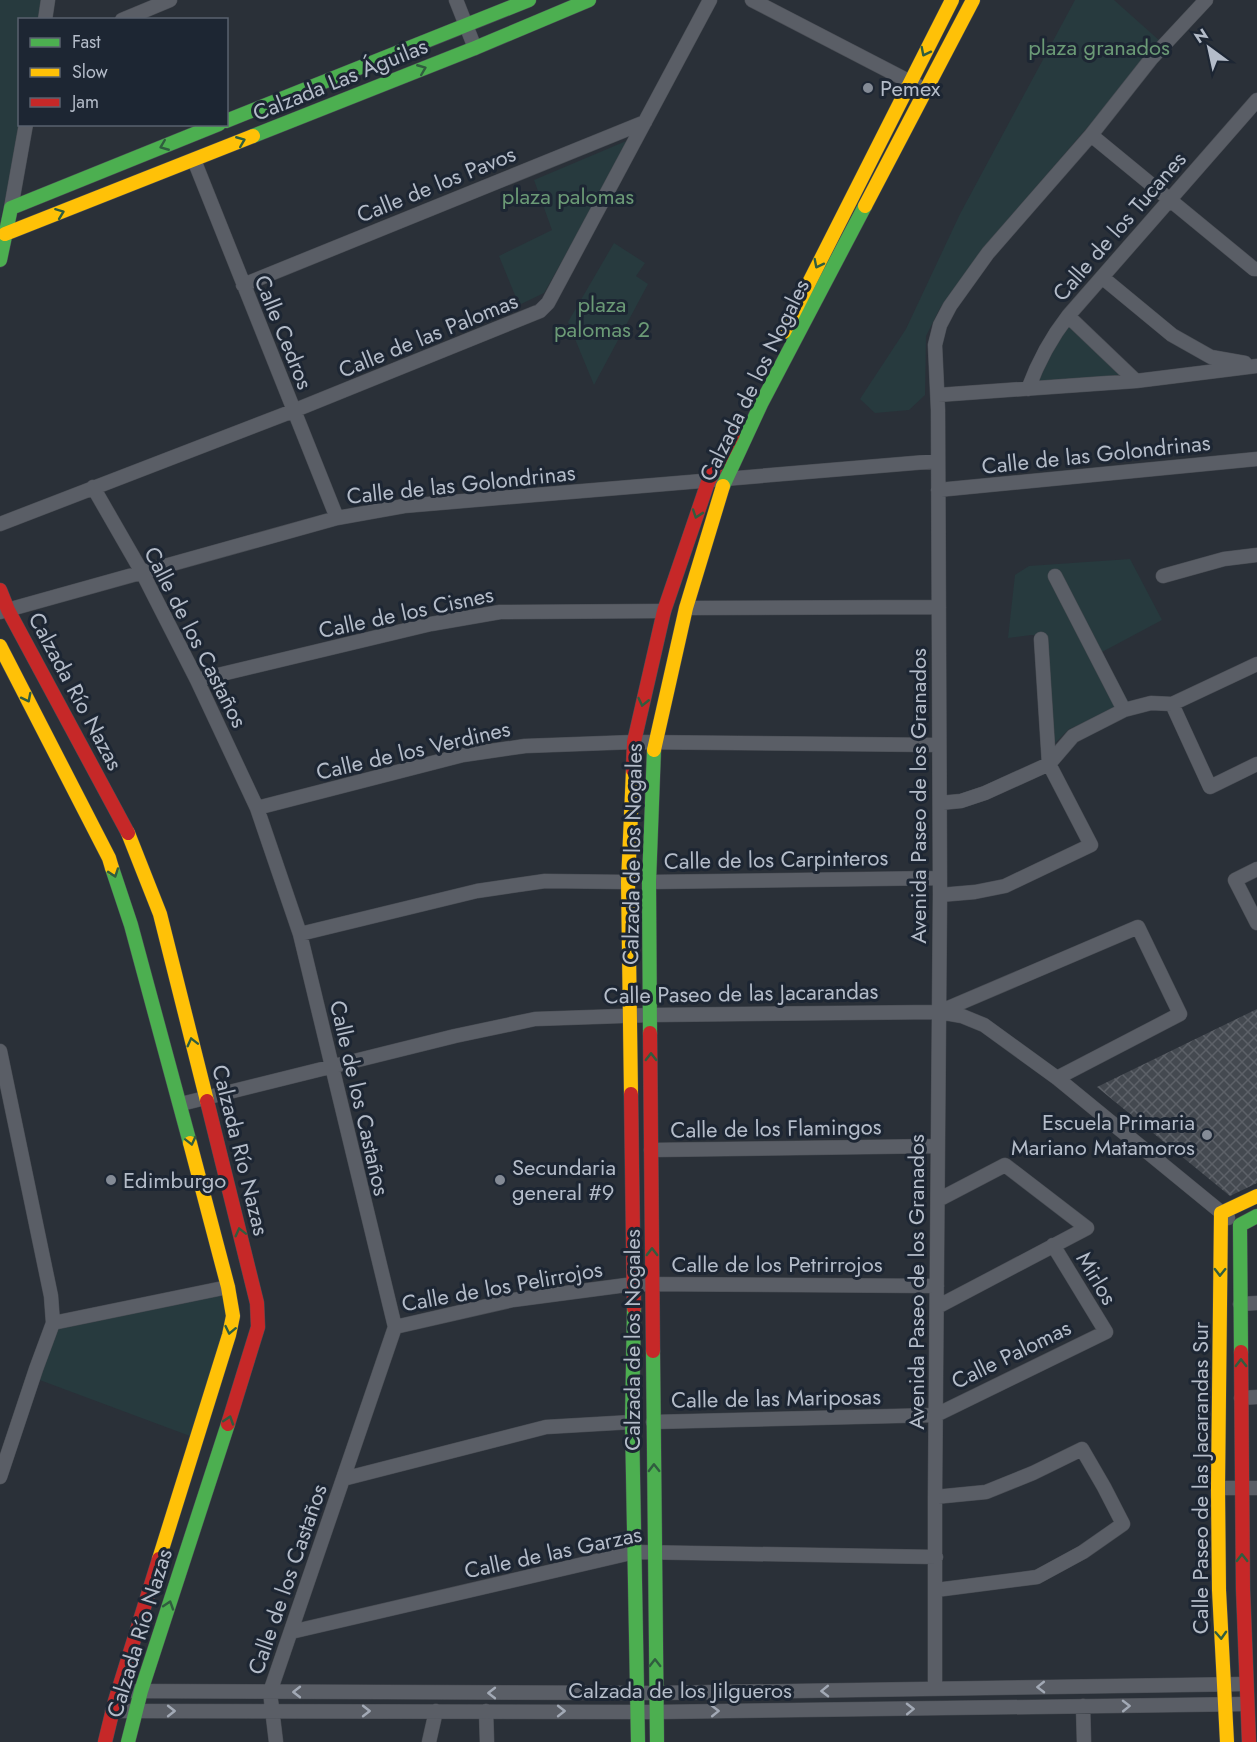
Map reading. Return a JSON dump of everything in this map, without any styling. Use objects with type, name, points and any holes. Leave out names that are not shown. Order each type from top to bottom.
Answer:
[{"type":"street","points":[[45,18],[48,0]]},
{"type":"street","points":[[127,18],[171,0]]},
{"type":"street","points":[[456,0],[475,48]]},
{"type":"street","name":"Calzada Las Águilas","points":[[228,120],[529,0]]},
{"type":"street","name":"Calzada Las Águilas","points":[[5,234],[475,48],[589,0]]},
{"type":"street","name":"Calle de las Palomas","points":[[0,524],[293,411],[540,311],[548,303],[710,0]]},
{"type":"street","points":[[752,0],[925,90]]},
{"type":"street","name":"Calzada de los Nogales","points":[[657,1742],[649,882],[654,742],[686,608],[725,480],[756,401],[834,232],[952,0]]},
{"type":"street","name":"Calzada de los Nogales","points":[[638,1742],[632,1422],[634,1284],[628,882],[634,742],[664,611],[708,482],[848,238],[972,0]]},
{"type":"street","name":"Avenida Paseo de los Granados","points":[[935,1689],[940,803],[938,395],[935,345],[940,325],[950,306],[988,253],[1091,135],[1151,59],[1206,0]]},
{"type":"street","name":"Calle de los Tucanes","points":[[1028,389],[1051,338],[1068,316],[1257,100]]},
{"type":"street","name":"Calle de los Pavos","points":[[243,285],[645,122]]},
{"type":"street","points":[[0,260],[26,126]]},
{"type":"street","points":[[11,208],[214,126]]},
{"type":"street","points":[[1091,135],[1254,269],[1257,269]]},
{"type":"street","name":"Calle Cedros","points":[[194,160],[337,518]]},
{"type":"street","points":[[834,232],[848,238]]},
{"type":"street","points":[[1102,278],[1172,335],[1211,357],[1257,366]]},
{"type":"street","points":[[1068,316],[1136,381]]},
{"type":"street","points":[[938,395],[1136,381],[1257,366]]},
{"type":"street","name":"Calle de las Golondrinas","points":[[938,490],[1257,459]]},
{"type":"street","name":"Calle de las Golondrinas","points":[[4,611],[337,518],[405,506],[708,482],[938,460]]},
{"type":"street","name":"Calle de los Castaños","points":[[93,487],[143,574],[257,808],[300,934],[395,1327],[270,1692],[276,1742]]},
{"type":"street","points":[[1163,576],[1224,559],[1257,555]]},
{"type":"street","points":[[1055,576],[1124,710]]},
{"type":"street","name":"Calzada Río Nazas","points":[[0,590],[4,611],[131,838],[160,915],[257,1303],[258,1327],[252,1350],[141,1691],[128,1742]]},
{"type":"street","points":[[686,608],[939,607]]},
{"type":"street","name":"Calle de los Cisnes","points":[[197,681],[431,624],[500,612],[664,611]]},
{"type":"street","points":[[940,895],[975,892],[1005,885],[1091,845],[1049,764],[1041,639]]},
{"type":"street","name":"Calzada Río Nazas","points":[[0,646],[109,858],[131,925],[181,1104],[228,1287],[232,1316],[230,1335],[118,1691],[105,1742]]},
{"type":"street","points":[[940,803],[961,801],[985,793],[1049,764],[1073,736],[1124,710],[1151,703],[1172,704],[1257,664]]},
{"type":"street","points":[[1172,704],[1210,787],[1257,764]]},
{"type":"street","name":"Calle de los Verdines","points":[[257,808],[463,755],[525,746],[634,742],[939,745]]},
{"type":"street","points":[[1257,869],[1235,880],[1257,923]]},
{"type":"street","name":"Calle de los Carpinteros","points":[[649,882],[940,878]]},
{"type":"street","points":[[300,934],[477,891],[545,881],[628,882]]},
{"type":"street","points":[[939,1012],[1138,927],[1180,1014],[1057,1078]]},
{"type":"street","name":"Calle Paseo de las Jacarandas","points":[[181,1104],[455,1036],[535,1019],[630,1015],[939,1012],[962,1016],[984,1025],[1057,1078],[1221,1213],[1240,1225]]},
{"type":"street","points":[[0,1051],[51,1296],[53,1323],[0,1477]]},
{"type":"street","name":"Calle de los Flamingos","points":[[651,1150],[938,1146]]},
{"type":"street","points":[[937,1307],[1087,1228],[1005,1165],[938,1200]]},
{"type":"street","points":[[1221,1213],[1257,1196]]},
{"type":"street","name":"Calle Paseo de las Jacarandas Sur","points":[[1221,1213],[1219,1590],[1227,1742]]},
{"type":"street","points":[[1240,1225],[1257,1216]]},
{"type":"street","name":"Calle Paseo de las Jacarandas Sur","points":[[1240,1225],[1241,1488],[1249,1742]]},
{"type":"street","name":"Mirlos","points":[[1053,1245],[1106,1332]]},
{"type":"street","name":"Calle de los Pelirrojos","points":[[395,1327],[513,1300],[634,1284],[652,1284]]},
{"type":"street","name":"Calle de los Petrirrojos","points":[[652,1284],[937,1286]]},
{"type":"street","points":[[53,1323],[228,1287]]},
{"type":"street","points":[[1240,1304],[1257,1303]]},
{"type":"street","name":"Calle Palomas","points":[[936,1415],[1106,1332]]},
{"type":"street","points":[[1241,1398],[1257,1397]]},
{"type":"street","name":"Calle de las Mariposas","points":[[653,1422],[936,1415]]},
{"type":"street","points":[[343,1479],[546,1427],[632,1422]]},
{"type":"street","points":[[935,1497],[986,1492],[1033,1473],[1082,1449],[1123,1524],[1083,1552],[1037,1577],[936,1590]]},
{"type":"street","points":[[1218,1488],[1257,1488]]},
{"type":"street","name":"Calle de las Garzas","points":[[291,1632],[635,1552],[936,1557]]},
{"type":"street","points":[[1243,1589],[1257,1589]]},
{"type":"street","points":[[1244,1619],[1257,1628]]},
{"type":"street","name":"Calzada de los Jilgueros","points":[[118,1691],[656,1693],[1246,1684]]},
{"type":"street","name":"Calzada de los Jilgueros","points":[[112,1711],[656,1712],[1247,1704]]},
{"type":"street","points":[[1083,1706],[1084,1742]]},
{"type":"street","points":[[429,1742],[435,1711]]},
{"type":"street","points":[[486,1712],[487,1742]]},
{"type":"green space","points":[[0,0],[41,0],[38,18],[18,18],[18,126],[22,126],[0,221]]},
{"type":"green space","name":"plaza granados","points":[[1075,0],[1114,0],[1161,42],[997,232],[940,308],[926,336],[925,395],[909,410],[875,413],[860,399],[906,329],[960,214]]},
{"type":"green space","name":"plaza palomas","points":[[631,139],[544,293],[519,305],[499,256],[552,230],[534,180]]},
{"type":"green space","name":"plaza palomas 2","points":[[614,243],[645,263],[636,276],[648,284],[594,385],[568,322]]},
{"type":"green space","points":[[1068,322],[1125,378],[1031,387]]},
{"type":"green space","points":[[1130,559],[1162,620],[1102,652],[1129,703],[1069,729],[1053,745],[1046,636],[1008,638],[1015,575],[1029,566]]},
{"type":"green space","points":[[223,1292],[227,1323],[190,1436],[37,1379],[56,1327]]},
{"type":"building","name":"Escuela Primaria Mariano Matamoros","points":[[1257,1009],[1257,1183],[1230,1196],[1097,1087]]},
{"type":"traffic: fast","points":[[228,120],[529,0]]},
{"type":"traffic: fast","points":[[253,136],[589,0]]},
{"type":"traffic: fast","points":[[0,260],[11,208],[214,126]]},
{"type":"traffic: fast","points":[[723,486],[761,404],[865,206]]},
{"type":"traffic: fast","points":[[650,1033],[649,882],[654,750]]},
{"type":"traffic: fast","points":[[112,868],[131,925],[190,1143]]},
{"type":"traffic: fast","points":[[1241,1352],[1240,1225],[1257,1216]]},
{"type":"traffic: fast","points":[[634,1308],[632,1422],[638,1742]]},
{"type":"traffic: fast","points":[[653,1351],[657,1742]]},
{"type":"traffic: fast","points":[[128,1742],[141,1691],[228,1424]]},
{"type":"traffic: slow","points":[[784,332],[952,0]]},
{"type":"traffic: slow","points":[[865,206],[973,0]]},
{"type":"traffic: slow","points":[[5,234],[253,136]]},
{"type":"traffic: slow","points":[[654,750],[686,608],[723,486]]},
{"type":"traffic: slow","points":[[0,646],[109,858],[112,868]]},
{"type":"traffic: slow","points":[[631,1094],[628,882],[633,770]]},
{"type":"traffic: slow","points":[[128,833],[160,914],[207,1101]]},
{"type":"traffic: slow","points":[[159,1559],[233,1316],[228,1287],[190,1143]]},
{"type":"traffic: slow","points":[[1227,1742],[1219,1590],[1221,1213],[1257,1196]]},
{"type":"traffic: jam","points":[[633,770],[634,742],[664,611],[708,482],[733,434]]},
{"type":"traffic: jam","points":[[0,590],[8,610],[128,833]]},
{"type":"traffic: jam","points":[[650,1033],[653,1351]]},
{"type":"traffic: jam","points":[[631,1094],[634,1308]]},
{"type":"traffic: jam","points":[[207,1101],[257,1303],[258,1327],[228,1424]]},
{"type":"traffic: jam","points":[[1241,1352],[1243,1589],[1249,1742]]},
{"type":"traffic: jam","points":[[105,1742],[115,1701],[159,1559]]},
{"type":"place","name":"Pemex","points":[[868,88]]},
{"type":"place","name":"Escuela Primaria Mariano Matamoros","points":[[1207,1135]]},
{"type":"place","name":"Edimburgo","points":[[111,1180]]},
{"type":"place","name":"Secundaria general #9","points":[[500,1180]]}]
